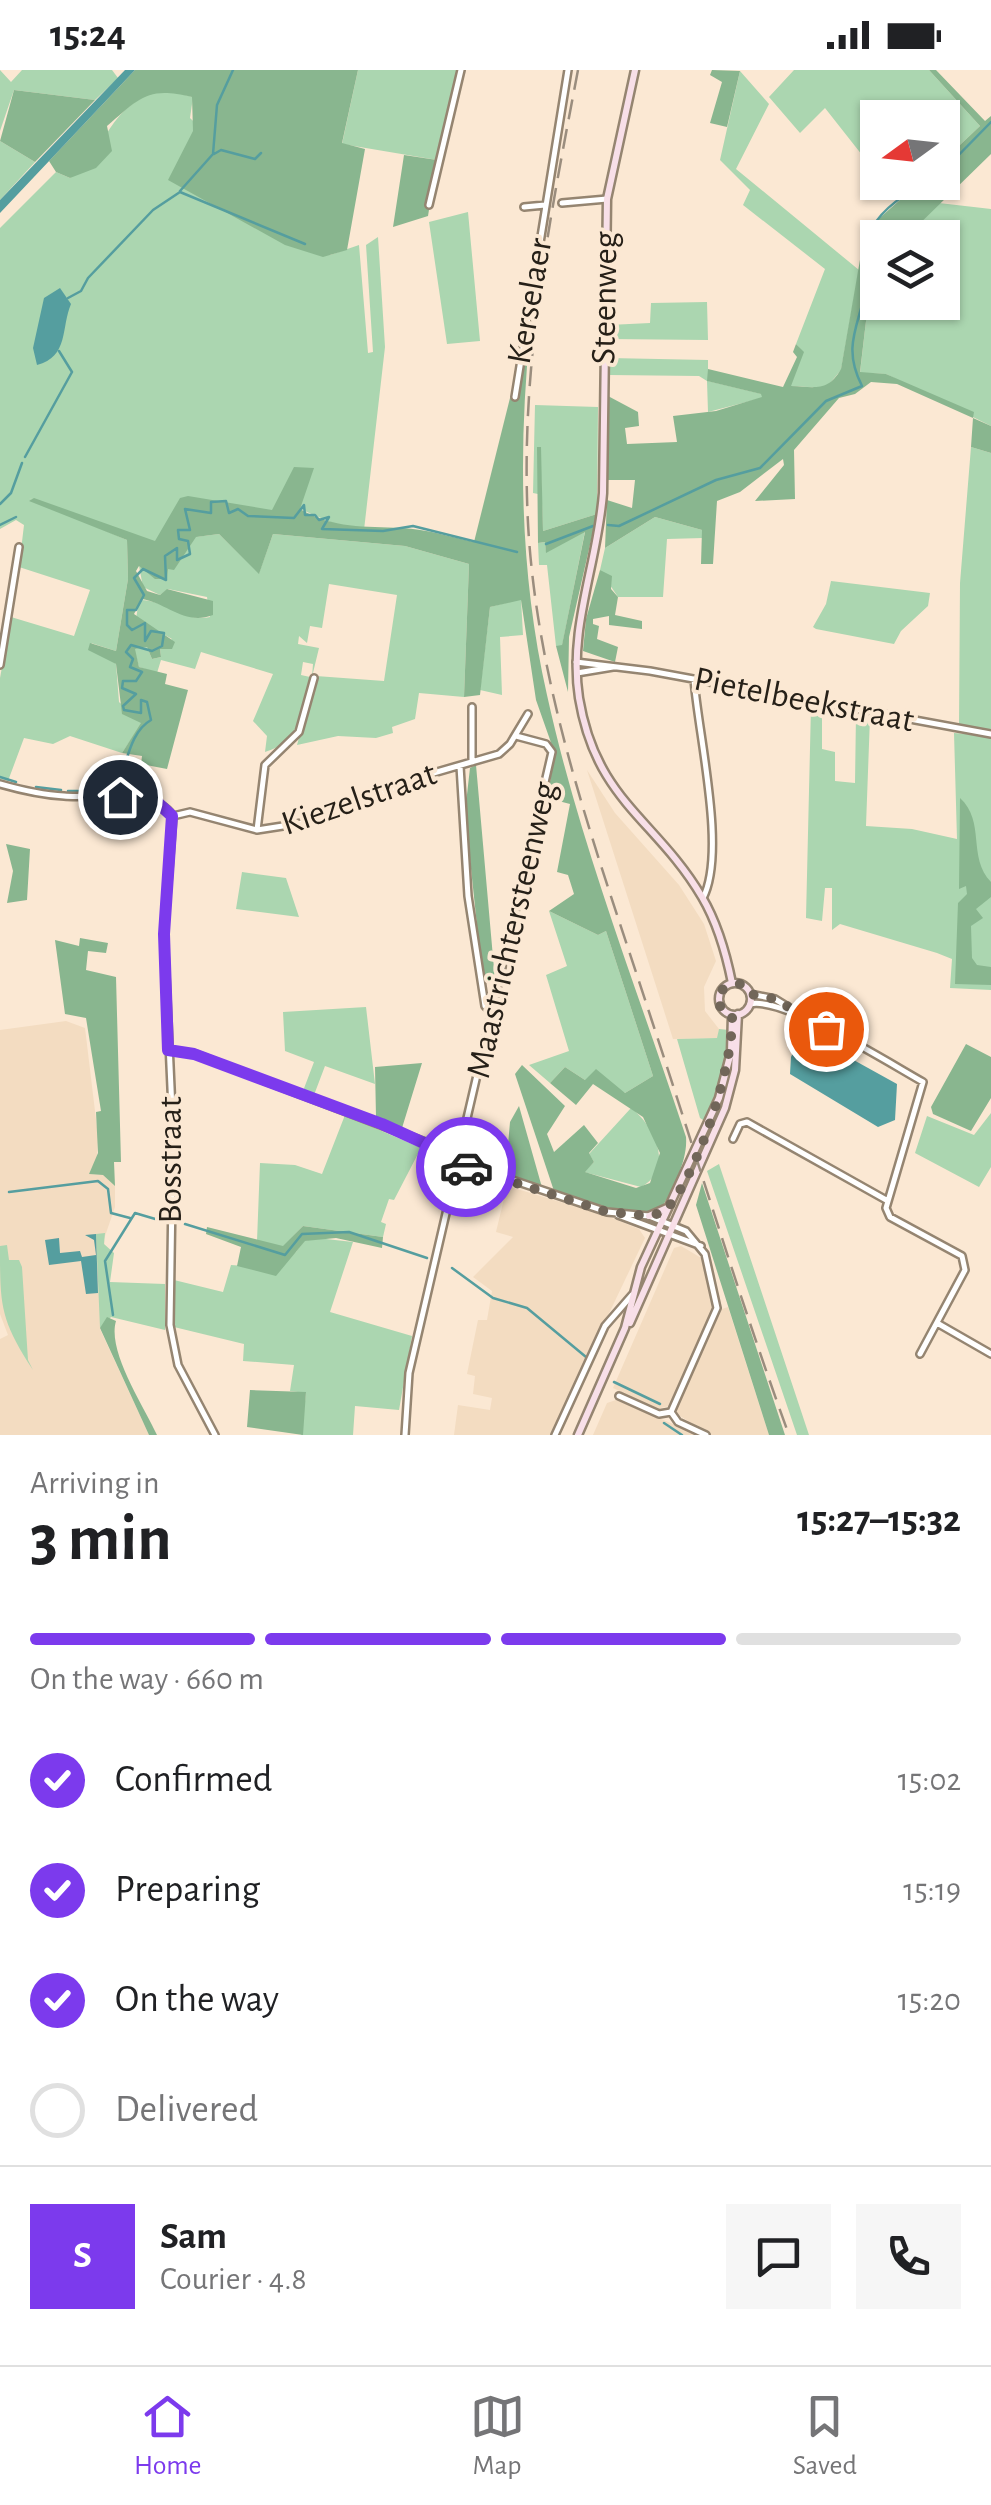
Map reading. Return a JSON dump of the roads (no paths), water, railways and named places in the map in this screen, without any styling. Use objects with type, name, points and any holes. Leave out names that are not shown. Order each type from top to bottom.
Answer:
[{"type":"main road","name":"Steenweg","points":[[635,70],[607,199],[600,528],[577,674],[586,726],[608,780],[702,898],[723,943],[732,983]]},
{"type":"main road","points":[[578,1435],[726,1108],[735,1070],[735,1015],[719,1000],[721,990],[732,983],[743,985],[750,994],[750,1004],[735,1015],[719,1098],[658,1231],[634,1293],[626,1328]]},
{"type":"main road","points":[[649,1216],[664,1212],[672,1204]]},
{"type":"street","points":[[429,205],[461,70]]},
{"type":"street","name":"Kerselaer","points":[[516,397],[568,70]]},
{"type":"street","name":"Kerselaer","points":[[562,203],[607,199]]},
{"type":"street","name":"Kerselaer","points":[[524,207],[545,205]]},
{"type":"street","points":[[0,665],[19,547]]},
{"type":"street","name":"Pietelbeekstraat","points":[[576,662],[694,679],[991,734]]},
{"type":"street","name":"Pietelbeekstraat","points":[[577,674],[617,666]]},
{"type":"street","name":"Kiezelstraat","points":[[257,830],[265,766],[300,732],[314,678]]},
{"type":"street","points":[[694,679],[711,833],[709,879],[702,898]]},
{"type":"street","points":[[472,708],[472,762]]},
{"type":"street","points":[[516,736],[528,714]]},
{"type":"street","name":"Kiezelstraat","points":[[0,784],[62,796],[146,800],[165,806],[172,816],[190,812],[257,830],[315,821],[504,751],[516,736]]},
{"type":"street","name":"Maastrichtersteenweg","points":[[454,1153],[462,1144],[552,752],[546,744],[516,736]]},
{"type":"street","points":[[460,766],[468,896],[485,1006],[492,1013]]},
{"type":"street","name":"Bosstraat","points":[[172,816],[164,934],[172,1346],[214,1435]]},
{"type":"street","points":[[750,994],[775,999],[925,1085],[888,1200],[890,1217],[962,1256],[965,1270],[920,1354]]},
{"type":"street","points":[[750,1004],[768,1003],[802,1017]]},
{"type":"street","points":[[168,1050],[194,1054],[454,1153],[463,1168]]},
{"type":"street","points":[[733,1139],[740,1124],[747,1122],[888,1200]]},
{"type":"street","points":[[405,1435],[416,1338],[454,1179],[463,1168],[474,1167],[658,1231],[671,1232]]},
{"type":"street","points":[[607,1212],[649,1216],[701,1246],[717,1308],[671,1412]]},
{"type":"street","points":[[555,1435],[605,1326],[634,1293]]},
{"type":"street","points":[[938,1323],[991,1354]]},
{"type":"street","points":[[620,1396],[659,1414],[671,1412]]},
{"type":"street","points":[[671,1412],[678,1422],[706,1435]]},
{"type":"water","points":[[125,70],[135,70],[0,213],[0,200]]},
{"type":"water","points":[[60,288],[71,304],[62,340],[54,355],[37,365],[33,348],[44,298]]},
{"type":"water","points":[[803,1032],[897,1084],[895,1120],[878,1127],[790,1074],[791,1057]]},
{"type":"water","points":[[96,1234],[98,1293],[86,1294],[81,1261],[49,1265],[45,1240],[59,1238],[60,1253],[80,1251],[82,1257],[96,1255],[94,1240],[85,1235]]},
{"type":"waterway","points":[[180,191],[213,154],[217,105],[233,70]]},
{"type":"waterway","points":[[960,154],[991,122]]},
{"type":"waterway","points":[[214,154],[221,150],[255,159],[261,153]]},
{"type":"waterway","points":[[68,298],[81,291],[88,278],[153,210],[180,192],[305,244]]},
{"type":"waterway","points":[[608,525],[619,526],[716,480],[760,468],[826,401],[862,386],[853,346],[867,283],[869,235],[885,211],[899,200]]},
{"type":"waterway","points":[[25,457],[72,372],[59,351]]},
{"type":"waterway","points":[[0,504],[11,493],[22,463]]},
{"type":"waterway","points":[[116,788],[137,733],[151,720],[147,702],[141,700],[141,713],[124,710],[123,706],[136,694],[122,688],[123,681],[136,681],[142,672],[130,667],[133,659],[126,652],[131,645],[152,651],[162,646],[164,633],[151,631],[145,641],[145,623],[132,630],[127,625],[127,610],[136,610],[144,595],[134,578],[143,569],[166,580],[165,556],[177,548],[177,560],[190,554],[188,541],[179,539],[178,530],[190,530],[185,509],[211,513],[211,502],[226,501],[229,513],[238,509],[248,516],[294,518],[304,505],[305,515],[315,515],[319,520],[329,517],[322,529],[383,531],[413,526],[517,552]]},
{"type":"waterway","points":[[0,525],[16,517]]},
{"type":"waterway","points":[[546,544],[593,526]]},
{"type":"waterway","points":[[0,777],[16,782]]},
{"type":"waterway","points":[[36,787],[61,790]]},
{"type":"waterway","points":[[93,790],[107,789]]},
{"type":"waterway","points":[[68,791],[84,791]]},
{"type":"waterway","points":[[9,1192],[98,1181],[108,1189],[111,1213],[130,1218]]},
{"type":"waterway","points":[[113,1315],[105,1261],[135,1213],[162,1221]]},
{"type":"waterway","points":[[185,1224],[285,1255],[302,1234],[349,1232],[427,1258]]},
{"type":"waterway","points":[[452,1268],[493,1298],[527,1308],[586,1357]]},
{"type":"waterway","points":[[614,1382],[660,1404]]},
{"type":"waterway","points":[[664,1423],[682,1435]]},
{"type":"railway","points":[[578,70],[549,229],[529,389],[527,497],[540,631],[553,697],[589,826],[789,1435]]}]
